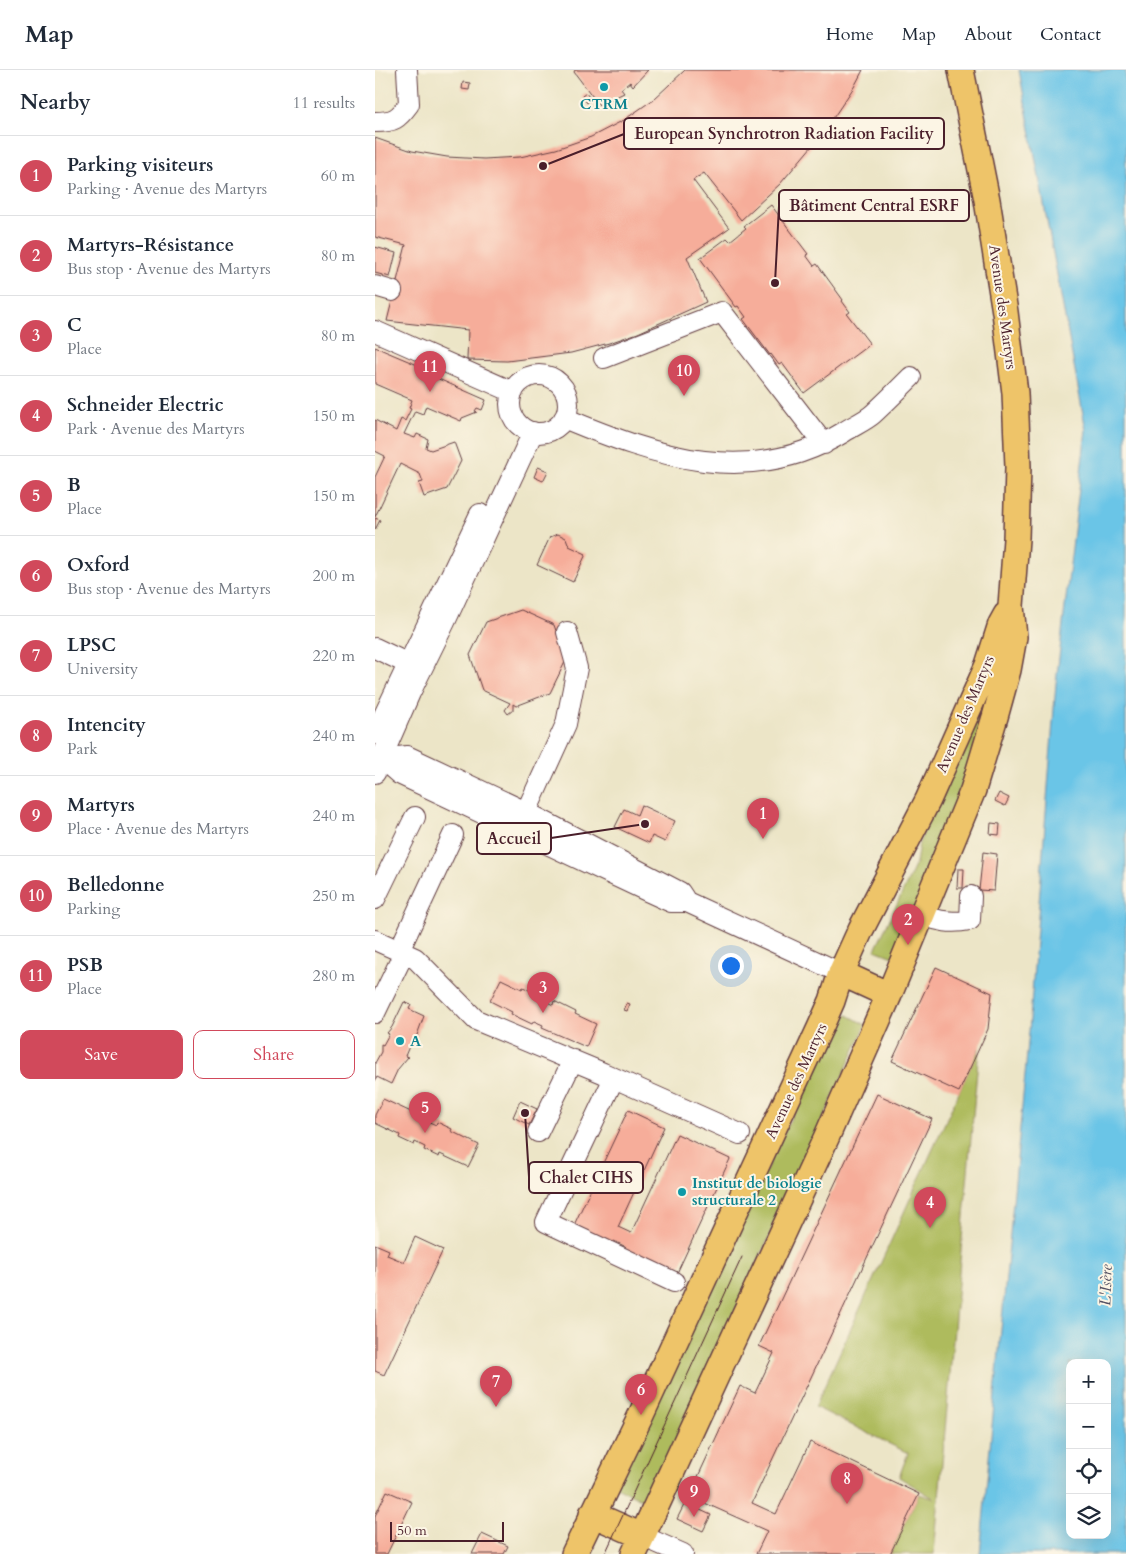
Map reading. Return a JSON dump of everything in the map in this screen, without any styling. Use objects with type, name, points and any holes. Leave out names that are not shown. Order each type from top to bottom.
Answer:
[{"type":"main road","name":"Avenue des Martyrs","points":[[638,1545],[827,1136],[889,995],[973,790],[995,718],[1007,670],[1013,637],[1011,606],[1016,539],[1018,467],[1015,393],[1005,312],[987,200],[961,70]]},
{"type":"main road","name":"Avenue des Martyrs","points":[[574,1554],[641,1415],[816,1037],[832,1001],[841,973],[861,930],[928,800],[988,665],[1001,624],[1011,606]]},
{"type":"main road","points":[[841,973],[889,995]]},
{"type":"main road","points":[[592,1514],[638,1545]]},
{"type":"lane","points":[[375,122],[390,122],[400,116],[409,104],[407,70]]},
{"type":"lane","points":[[604,358],[722,312],[823,444]]},
{"type":"lane","points":[[375,330],[513,392]]},
{"type":"lane","points":[[543,375],[553,378],[565,392],[568,404],[564,418],[554,429],[544,433],[527,430],[513,416],[510,405],[513,392],[523,380],[532,376],[543,375]]},
{"type":"lane","points":[[564,418],[658,453],[685,459],[746,463],[786,456],[823,444],[872,415],[911,377]]},
{"type":"lane","points":[[375,734],[415,667],[445,622],[527,430]]},
{"type":"lane","points":[[522,821],[566,724],[577,668],[567,632]]},
{"type":"lane","points":[[375,648],[415,667]]},
{"type":"lane","points":[[377,763],[415,667]]},
{"type":"lane","points":[[377,763],[407,756],[522,821],[680,892],[687,902],[841,973]]},
{"type":"lane","points":[[375,899],[415,817]]},
{"type":"lane","points":[[375,1013],[453,835]]},
{"type":"lane","points":[[921,915],[939,921],[955,923],[969,920],[971,896]]},
{"type":"lane","points":[[375,940],[415,958],[476,1020],[573,1060],[740,1134]]},
{"type":"lane","points":[[538,1132],[573,1060]]},
{"type":"lane","points":[[614,1078],[547,1222],[674,1282]]},
{"type":"lane","points":[[638,1545],[683,1554]]},
{"type":"green space","points":[[1001,651],[976,757],[895,958],[875,950],[916,864],[919,843]]},
{"type":"green space","points":[[842,1012],[866,1025],[648,1502],[614,1486]]},
{"type":"green space","points":[[979,1048],[934,1554],[890,1554],[919,1494],[935,1499],[899,1477],[908,1453],[815,1407]]},
{"type":"water","name":"L'Isère","points":[[1019,70],[1126,70],[1126,1554],[980,1554],[1029,1032],[1056,683],[1086,430]]},
{"type":"building","name":"CTRM","points":[[575,70],[648,70],[633,86],[630,82],[621,89],[624,93],[599,105],[574,72]]},
{"type":"building","points":[[685,70],[863,70],[854,87],[823,133],[780,184],[741,220],[704,173],[693,180],[729,228],[687,257],[706,302],[638,333],[609,343],[571,353],[507,361],[467,360],[468,330],[387,321],[406,245],[375,237],[375,138],[412,151],[447,157],[484,159],[520,157],[556,149],[591,137],[624,120],[654,99]]},
{"type":"building","points":[[463,82],[470,83],[469,90],[462,89]]},
{"type":"building","points":[[586,93],[591,100],[587,103],[582,96]]},
{"type":"building","points":[[771,205],[808,254],[806,255],[814,266],[817,264],[843,300],[850,312],[847,314],[870,344],[804,393],[782,363],[779,365],[770,355],[743,319],[746,317],[738,306],[736,307],[700,258],[727,238],[730,241],[746,228],[744,226]]},
{"type":"building","points":[[375,247],[396,253],[390,277],[375,273]]},
{"type":"building","points":[[375,347],[427,369],[425,373],[486,400],[482,410],[477,408],[475,411],[477,412],[462,418],[461,421],[426,406],[423,414],[415,411],[404,434],[415,438],[417,434],[428,439],[426,448],[431,450],[454,442],[461,461],[447,489],[424,497],[419,483],[423,482],[420,474],[400,464],[375,517],[375,477],[385,456],[375,451],[375,420],[396,431],[401,419],[405,421],[411,409],[409,408],[412,400],[375,384]]},
{"type":"building","points":[[538,467],[548,471],[543,481],[534,477]]},
{"type":"building","points":[[375,518],[380,520],[375,530]]},
{"type":"building","points":[[558,534],[566,538],[569,546],[586,554],[573,582],[537,565],[550,537]]},
{"type":"building","points":[[521,610],[554,625],[566,660],[550,693],[516,706],[513,704],[513,710],[508,714],[505,710],[510,703],[482,690],[470,655],[486,622]]},
{"type":"building","points":[[999,793],[1009,798],[1005,806],[995,801]]},
{"type":"building","points":[[641,805],[675,821],[665,842],[652,836],[649,843],[615,827],[624,809],[637,815]]},
{"type":"building","points":[[991,823],[1000,824],[999,835],[990,834]]},
{"type":"building","points":[[983,852],[997,854],[994,891],[979,890]]},
{"type":"building","points":[[958,869],[964,869],[963,888],[957,888]]},
{"type":"building","points":[[936,967],[992,993],[988,1029],[959,1092],[892,1061]]},
{"type":"building","points":[[501,979],[545,997],[544,1000],[553,1005],[554,1001],[596,1024],[586,1047],[542,1028],[543,1025],[534,1021],[532,1024],[511,1014],[512,1012],[490,1001]]},
{"type":"building","name":"A","points":[[404,1002],[411,1005],[409,1009],[424,1016],[413,1046],[410,1044],[405,1056],[408,1057],[398,1069],[391,1084],[377,1077],[375,1081],[375,1063],[381,1052],[381,1044],[383,1045],[389,1034],[387,1033]]},
{"type":"building","points":[[627,1003],[630,1004],[627,1011],[624,1010]]},
{"type":"building","points":[[877,1094],[932,1119],[752,1503],[776,1514],[810,1442],[919,1494],[890,1554],[756,1554],[767,1531],[689,1496],[740,1386],[755,1393],[774,1353],[759,1346]]},
{"type":"building","points":[[383,1099],[427,1117],[425,1120],[436,1125],[437,1122],[479,1145],[468,1167],[440,1154],[439,1157],[424,1150],[425,1147],[415,1142],[414,1145],[399,1138],[400,1135],[375,1123],[375,1115]]},
{"type":"building","points":[[520,1101],[537,1109],[529,1125],[513,1117]]},
{"type":"building","name":"Institut de biologie structurale 2","points":[[628,1110],[664,1127],[618,1227],[631,1233],[677,1134],[730,1159],[677,1273],[624,1248],[624,1246],[614,1241],[613,1243],[574,1225]]},
{"type":"building","points":[[415,1237],[443,1250],[384,1375],[375,1371],[375,1244],[389,1250],[387,1255],[404,1262]]},
{"type":"building","points":[[387,1491],[412,1502],[387,1554],[375,1554],[375,1516]]},
{"type":"building","points":[[685,1503],[711,1515],[703,1531],[677,1519]]},
{"type":"building","points":[[482,1534],[508,1546],[504,1554],[472,1554]]},
{"type":"tram line","points":[[605,1554],[742,1257]]},
{"type":"place","name":"CTRM","points":[[604,87]]},
{"type":"place","name":"European Synchrotron Radiation Facility","points":[[543,166]]},
{"type":"place","name":"Bâtiment Central ESRF","points":[[775,283]]},
{"type":"place","name":"PSB","points":[[430,392]]},
{"type":"place","name":"Belledonne","points":[[684,396]]},
{"type":"place","name":"Accueil","points":[[645,824]]},
{"type":"place","name":"Parking visiteurs","points":[[763,839]]},
{"type":"place","name":"Martyrs-Résistance","points":[[908,945]]},
{"type":"place","name":"C","points":[[543,1013]]},
{"type":"place","name":"A","points":[[400,1041]]},
{"type":"place","name":"Chalet CIHS","points":[[525,1113]]},
{"type":"place","name":"B","points":[[425,1133]]},
{"type":"place","name":"Institut de biologie structurale 2","points":[[682,1192]]},
{"type":"place","name":"Schneider Electric","points":[[930,1228]]},
{"type":"place","name":"LPSC","points":[[496,1407]]},
{"type":"place","name":"Oxford","points":[[641,1415]]},
{"type":"place","name":"Intencity","points":[[847,1504]]},
{"type":"place","name":"Martyrs","points":[[694,1517]]}]
